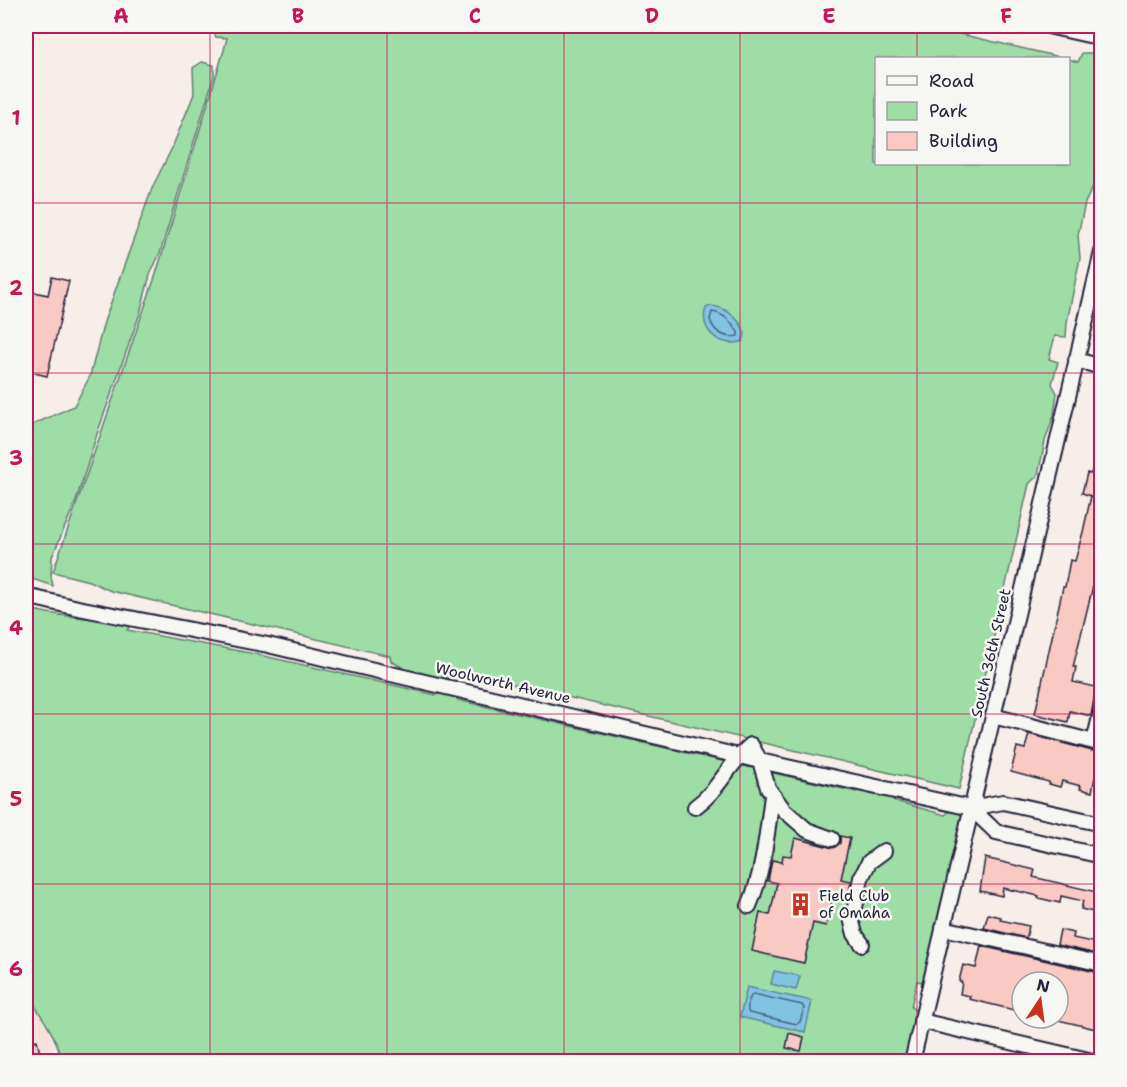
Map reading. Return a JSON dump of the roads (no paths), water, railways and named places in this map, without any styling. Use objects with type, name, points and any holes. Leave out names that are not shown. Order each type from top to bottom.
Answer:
[{"type":"street","points":[[1048,26],[1101,38]]},
{"type":"street","name":"South 36th Street","points":[[912,1062],[1101,252]]},
{"type":"street","points":[[1076,360],[1101,368]]},
{"type":"street","name":"Woolworth Avenue","points":[[26,596],[268,645],[738,756],[971,808],[1003,802],[1101,824]]},
{"type":"street","points":[[993,716],[1094,742],[1101,708]]},
{"type":"street","points":[[695,807],[718,786],[738,756]]},
{"type":"street","points":[[760,761],[768,788],[784,810],[802,826],[818,835],[832,839]]},
{"type":"street","points":[[749,906],[755,892],[766,842],[772,796]]},
{"type":"street","points":[[971,808],[996,832],[1101,856]]},
{"type":"street","points":[[862,944],[853,928],[852,917],[861,878],[869,862],[884,851]]},
{"type":"street","points":[[943,928],[1101,964]]},
{"type":"street","points":[[921,1021],[1097,1062]]},
{"type":"water","points":[[710,306],[727,311],[740,323],[745,334],[743,341],[735,343],[720,340],[709,331],[704,316],[706,308]]},
{"type":"water","points":[[774,971],[800,976],[796,990],[771,984]]},
{"type":"water","points":[[747,987],[812,1001],[805,1032],[740,1017]]},
{"type":"place","name":"Field Club of Omaha","points":[[801,905]]}]
